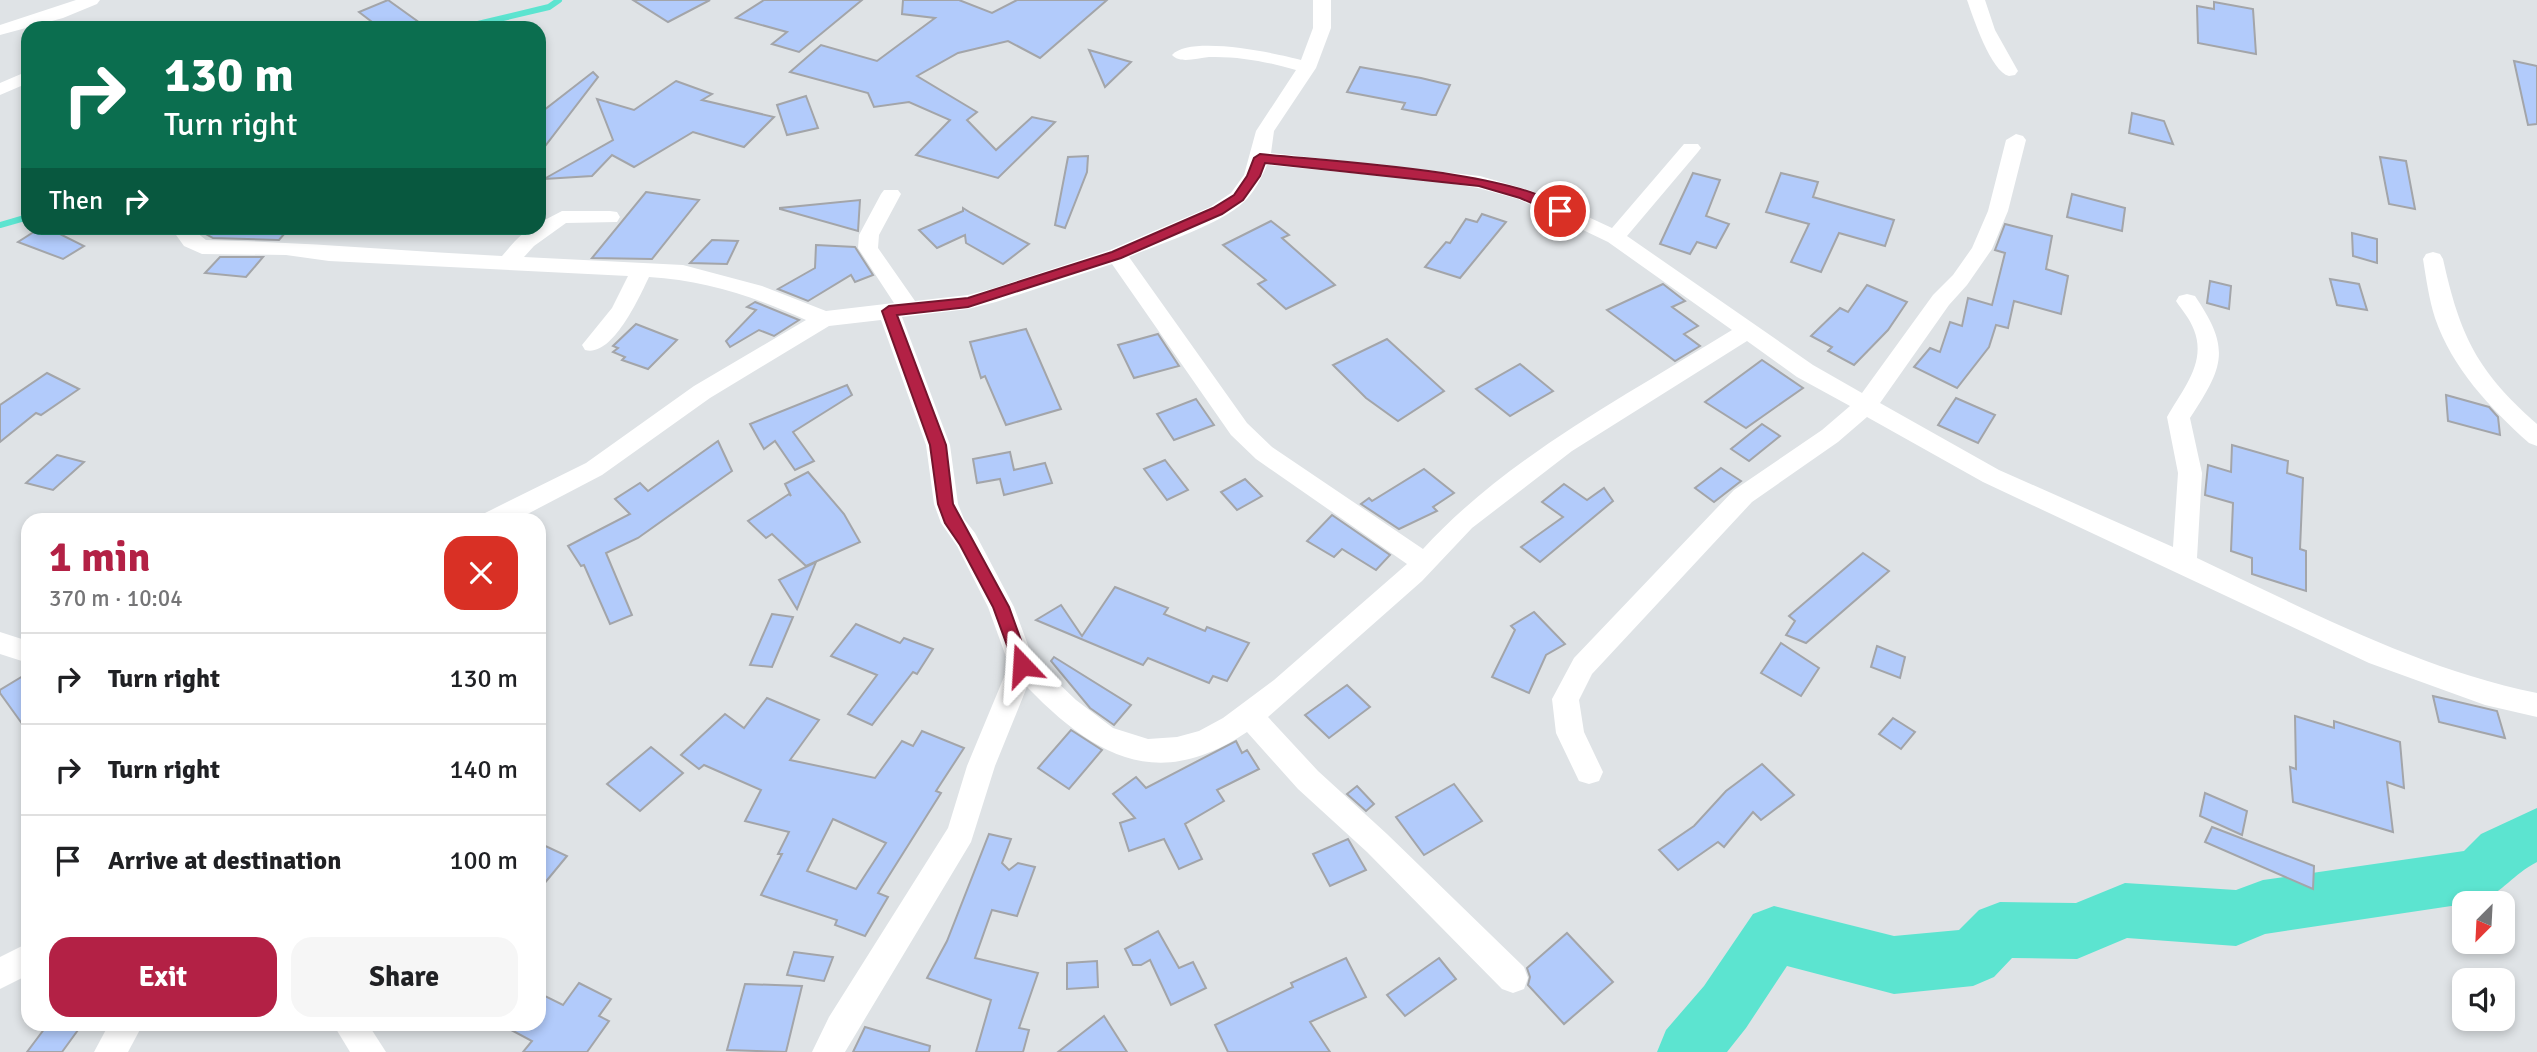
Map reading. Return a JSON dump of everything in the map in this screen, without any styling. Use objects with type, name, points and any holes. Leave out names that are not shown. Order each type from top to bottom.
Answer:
[{"type":"street","points":[[41,21],[91,0]]},
{"type":"street","points":[[508,513],[594,469],[702,392],[824,319],[987,297],[1117,255],[1217,211],[1238,198],[1253,176],[1260,158],[1265,131],[1307,68],[1322,28],[1322,0]]},
{"type":"street","points":[[1976,0],[1986,30],[2009,71]]},
{"type":"street","points":[[0,30],[21,27]]},
{"type":"street","points":[[1181,55],[1231,51],[1260,54],[1307,68]]},
{"type":"street","points":[[0,90],[21,80]]},
{"type":"street","points":[[1589,772],[1570,733],[1565,699],[1583,666],[1743,496],[1830,436],[1865,406],[1941,300],[1960,280],[1982,249],[1998,211],[2016,140]]},
{"type":"street","points":[[1615,237],[1691,148]]},
{"type":"street","points":[[1260,158],[1480,182],[1525,195],[1615,237],[1805,371],[1991,476],[2378,655],[2485,694],[2537,705]]},
{"type":"street","points":[[891,194],[869,235],[868,248],[899,310],[938,445],[946,504],[953,523],[966,540],[1001,607],[1022,665],[1098,733],[1118,744],[1161,750],[1184,748],[1213,738],[1250,717],[1425,563],[1463,521],[1564,445],[1749,330]]},
{"type":"street","points":[[546,229],[562,218],[610,217]]},
{"type":"street","points":[[186,235],[202,247],[286,248],[329,254],[683,272],[720,279],[780,299],[824,319]]},
{"type":"street","points":[[507,264],[527,241],[536,235]]},
{"type":"street","points":[[1117,255],[1239,429],[1264,453],[1425,563]]},
{"type":"street","points":[[2433,259],[2446,319],[2470,363],[2507,410],[2537,437]]},
{"type":"street","points":[[593,345],[621,312],[642,269]]},
{"type":"street","points":[[2184,563],[2190,473],[2178,416],[2200,384],[2208,356],[2206,331],[2187,301]]},
{"type":"street","points":[[0,643],[21,650]]},
{"type":"street","points":[[828,1052],[840,1028],[961,833],[981,766],[1022,665]]},
{"type":"street","points":[[1250,717],[1308,780],[1377,843],[1513,978]]},
{"type":"street","points":[[0,974],[21,962]]},
{"type":"street","points":[[110,1052],[123,1031]]},
{"type":"street","points":[[354,1031],[370,1052]]},
{"type":"building","points":[[388,0],[417,21],[371,21],[359,12]]},
{"type":"building","points":[[633,0],[710,0],[668,22]]},
{"type":"building","points":[[764,0],[862,0],[799,52],[772,44],[787,32],[736,18]]},
{"type":"building","points":[[903,0],[959,0],[992,13],[1017,0],[1107,0],[1040,58],[1008,41],[958,53],[917,76],[977,112],[967,120],[996,150],[1032,117],[1055,122],[998,178],[916,155],[950,120],[909,102],[874,107],[868,93],[790,72],[821,45],[877,61],[935,18],[902,14]]},
{"type":"building","points":[[2214,2],[2253,9],[2256,54],[2198,43],[2197,6],[2214,9]]},
{"type":"building","points":[[1089,50],[1131,62],[1105,87]]},
{"type":"building","points":[[2514,61],[2537,66],[2537,124],[2528,125]]},
{"type":"building","points":[[1360,67],[1450,85],[1436,115],[1402,109],[1405,103],[1347,92]]},
{"type":"building","points":[[593,72],[598,77],[546,145],[546,109]]},
{"type":"building","points":[[676,81],[712,94],[702,100],[774,117],[744,147],[693,132],[634,167],[612,155],[592,176],[546,179],[613,140],[597,99],[634,110]]},
{"type":"building","points":[[806,96],[818,128],[787,135],[777,105]]},
{"type":"building","points":[[2132,113],[2164,121],[2173,144],[2129,133]]},
{"type":"building","points":[[1088,156],[1087,172],[1065,228],[1055,225],[1068,157]]},
{"type":"building","points":[[2380,157],[2406,161],[2415,209],[2389,204]]},
{"type":"building","points":[[1693,173],[1720,180],[1706,216],[1729,224],[1716,248],[1697,242],[1690,254],[1660,244]]},
{"type":"building","points":[[1781,173],[1818,182],[1813,197],[1894,220],[1885,246],[1839,233],[1821,272],[1791,262],[1809,224],[1766,212]]},
{"type":"building","points":[[646,192],[699,200],[652,259],[592,258]]},
{"type":"building","points":[[2072,194],[2125,208],[2122,231],[2067,217]]},
{"type":"building","points":[[860,200],[858,231],[780,209],[780,208]]},
{"type":"building","points":[[963,208],[1029,244],[1003,264],[966,243],[965,235],[937,248],[919,230],[963,211]]},
{"type":"building","points":[[1482,214],[1506,222],[1460,278],[1425,267],[1446,242],[1450,243],[1466,219],[1477,222]]},
{"type":"building","points":[[1271,221],[1289,235],[1282,238],[1335,285],[1286,309],[1258,284],[1266,280],[1223,245]]},
{"type":"building","points":[[2005,224],[2052,236],[2046,269],[2068,276],[2061,314],[2014,301],[2008,328],[1996,325],[1989,347],[1957,388],[1914,367],[1930,348],[1940,352],[1950,322],[1962,326],[1968,298],[1992,305],[2005,253],[1995,250]]},
{"type":"building","points":[[2352,233],[2377,239],[2377,263],[2353,256]]},
{"type":"building","points":[[29,235],[62,235],[84,246],[63,259],[18,242]]},
{"type":"building","points":[[208,235],[283,235],[279,240],[213,238]]},
{"type":"building","points":[[712,240],[738,241],[727,264],[690,263]]},
{"type":"building","points":[[816,245],[855,247],[873,275],[855,282],[851,275],[808,301],[778,289],[815,268]]},
{"type":"building","points":[[220,257],[263,257],[246,277],[205,273]]},
{"type":"building","points":[[2330,279],[2359,284],[2367,310],[2337,305]]},
{"type":"building","points":[[2210,281],[2231,286],[2229,309],[2207,303]]},
{"type":"building","points":[[1663,284],[1685,301],[1672,307],[1698,326],[1684,334],[1700,346],[1675,361],[1607,310]]},
{"type":"building","points":[[1867,285],[1907,302],[1888,330],[1854,365],[1828,351],[1832,347],[1811,336],[1840,308],[1848,312]]},
{"type":"building","points":[[755,302],[799,320],[774,336],[759,330],[730,347],[726,341],[756,310],[747,307]]},
{"type":"building","points":[[636,324],[677,340],[648,369],[622,360],[625,357],[613,352],[618,348],[613,346]]},
{"type":"building","points":[[1026,329],[1061,409],[1006,425],[985,376],[981,378],[970,342]]},
{"type":"building","points":[[1158,334],[1179,366],[1134,378],[1118,345]]},
{"type":"building","points":[[1387,339],[1444,391],[1398,421],[1366,398],[1333,365]]},
{"type":"building","points":[[1762,360],[1803,388],[1746,428],[1705,402]]},
{"type":"building","points":[[1520,364],[1553,391],[1510,416],[1476,389]]},
{"type":"building","points":[[47,373],[79,389],[41,415],[36,413],[0,442],[0,405]]},
{"type":"building","points":[[847,385],[852,395],[793,432],[814,461],[795,470],[775,441],[764,449],[750,424]]},
{"type":"building","points":[[2446,395],[2489,407],[2498,417],[2500,435],[2448,421]]},
{"type":"building","points":[[1956,398],[1995,415],[1978,443],[1938,425]]},
{"type":"building","points":[[1196,399],[1214,425],[1174,440],[1157,414]]},
{"type":"building","points":[[1762,424],[1780,436],[1749,461],[1731,449]]},
{"type":"building","points":[[718,441],[732,471],[638,538],[606,553],[632,615],[610,624],[584,565],[581,566],[568,546],[630,514],[615,499],[640,483],[648,491]]},
{"type":"building","points":[[2232,445],[2288,461],[2287,473],[2303,478],[2300,549],[2306,551],[2306,591],[2252,574],[2252,558],[2231,551],[2233,503],[2205,495],[2208,465],[2231,472]]},
{"type":"building","points":[[1010,452],[1014,470],[1045,463],[1052,483],[1004,495],[1000,479],[977,483],[973,459]]},
{"type":"building","points":[[57,455],[84,462],[53,490],[26,483]]},
{"type":"building","points":[[1165,460],[1188,490],[1167,500],[1144,469]]},
{"type":"building","points":[[1721,468],[1741,481],[1714,502],[1695,488]]},
{"type":"building","points":[[1424,469],[1454,493],[1433,507],[1437,511],[1399,529],[1361,504],[1369,498],[1372,501]]},
{"type":"building","points":[[808,472],[844,514],[860,542],[806,566],[772,534],[766,538],[748,521],[789,494],[791,496],[785,484]]},
{"type":"building","points":[[1245,479],[1262,496],[1237,510],[1221,492]]},
{"type":"building","points":[[1564,484],[1587,500],[1604,488],[1613,501],[1540,562],[1521,547],[1563,517],[1542,502]]},
{"type":"building","points":[[1332,515],[1390,555],[1376,570],[1342,549],[1334,557],[1307,541]]},
{"type":"building","points":[[1863,553],[1889,571],[1806,643],[1786,635],[1795,621],[1789,616]]},
{"type":"building","points":[[816,562],[797,609],[779,580]]},
{"type":"building","points":[[1115,587],[1168,608],[1164,614],[1205,631],[1207,627],[1249,643],[1227,681],[1213,676],[1209,683],[1148,658],[1143,665],[1036,620],[1061,605],[1082,636]]},
{"type":"building","points":[[1534,612],[1565,644],[1546,655],[1529,693],[1492,677],[1515,630],[1511,626]]},
{"type":"building","points":[[772,614],[793,617],[772,667],[750,665]]},
{"type":"building","points":[[856,624],[900,643],[904,638],[933,649],[917,674],[913,672],[872,725],[848,714],[877,675],[831,656]]},
{"type":"building","points":[[1781,643],[1819,668],[1801,696],[1761,673]]},
{"type":"building","points":[[1877,646],[1905,657],[1900,678],[1871,667]]},
{"type":"building","points":[[1054,657],[1131,705],[1114,725],[1090,708],[1051,661]]},
{"type":"building","points":[[21,677],[21,722],[0,693],[0,690]]},
{"type":"building","points":[[1347,685],[1370,707],[1329,738],[1305,715]]},
{"type":"building","points":[[2433,696],[2497,711],[2505,738],[2439,722]]},
{"type":"building","points":[[767,698],[819,720],[790,760],[875,778],[902,741],[913,746],[922,731],[964,748],[936,791],[941,793],[878,893],[888,897],[865,936],[835,925],[837,920],[761,895],[782,854],[778,854],[789,832],[745,821],[761,790],[704,765],[699,769],[681,755],[725,714],[744,728]],"holes":[[[833,819],[886,843],[856,889],[807,871]]]},
{"type":"building","points":[[2295,716],[2334,728],[2334,721],[2400,742],[2404,788],[2387,782],[2393,832],[2293,802],[2290,767],[2296,769]]},
{"type":"building","points":[[1893,718],[1915,732],[1901,749],[1879,734]]},
{"type":"building","points":[[1071,730],[1102,750],[1069,789],[1038,768]]},
{"type":"building","points":[[1236,741],[1242,753],[1247,750],[1259,769],[1217,790],[1224,801],[1185,824],[1202,859],[1179,869],[1164,839],[1129,851],[1120,823],[1135,818],[1113,794],[1136,777],[1146,788]]},
{"type":"building","points":[[651,747],[683,773],[640,811],[607,784]]},
{"type":"building","points":[[1762,764],[1794,795],[1761,820],[1753,812],[1724,847],[1718,842],[1678,870],[1659,850],[1694,826],[1726,791]]},
{"type":"building","points":[[1454,784],[1482,821],[1424,855],[1396,817]]},
{"type":"building","points":[[1357,786],[1374,804],[1366,811],[1347,794]]},
{"type":"building","points":[[2205,793],[2247,811],[2242,835],[2200,816]]},
{"type":"building","points":[[2212,827],[2314,866],[2313,889],[2205,842]]},
{"type":"building","points":[[989,834],[1011,839],[1002,863],[1009,870],[1018,863],[1035,867],[1017,916],[992,910],[975,958],[1038,973],[1019,1028],[1029,1030],[1023,1052],[976,1052],[991,1000],[927,978],[947,941]]},
{"type":"building","points":[[1348,839],[1366,870],[1330,886],[1313,854]]},
{"type":"building","points":[[546,846],[567,856],[546,882]]},
{"type":"building","points":[[1158,931],[1179,968],[1193,962],[1206,988],[1171,1005],[1150,960],[1141,965],[1133,965],[1125,949]]},
{"type":"building","points":[[1567,933],[1613,982],[1564,1024],[1528,985],[1530,977],[1527,968]]},
{"type":"building","points":[[794,952],[833,957],[824,981],[787,975]]},
{"type":"building","points":[[1346,958],[1366,997],[1310,1022],[1330,1052],[1228,1052],[1215,1025],[1293,987],[1291,983]]},
{"type":"building","points":[[1439,958],[1456,979],[1405,1016],[1387,995]]},
{"type":"building","points":[[1097,961],[1098,987],[1067,989],[1067,963]]},
{"type":"building","points":[[579,983],[611,999],[599,1016],[609,1021],[587,1052],[523,1052],[532,1041],[513,1031],[546,1031],[546,996],[563,1005]]},
{"type":"building","points":[[745,984],[802,986],[786,1052],[727,1050]]},
{"type":"building","points":[[1104,1016],[1127,1052],[1058,1052]]},
{"type":"building","points":[[865,1027],[930,1046],[929,1052],[853,1052]]},
{"type":"building","points":[[43,1031],[77,1031],[62,1052],[27,1052]]},
{"type":"waterway","points":[[490,21],[549,7],[559,0]]},
{"type":"waterway","points":[[0,225],[21,219]]},
{"type":"waterway","points":[[1688,1052],[1725,1007],[1774,934],[1894,965],[1973,957],[2000,930],[2077,931],[2125,910],[2236,918],[2263,907],[2478,875],[2501,852],[2537,834]]},
{"type":"route","points":[[1022,665],[1001,607],[966,540],[953,523],[946,504],[938,445],[889,311],[968,302],[1117,255],[1217,211],[1238,198],[1253,176],[1260,158],[1480,182],[1525,195],[1560,211]]}]
